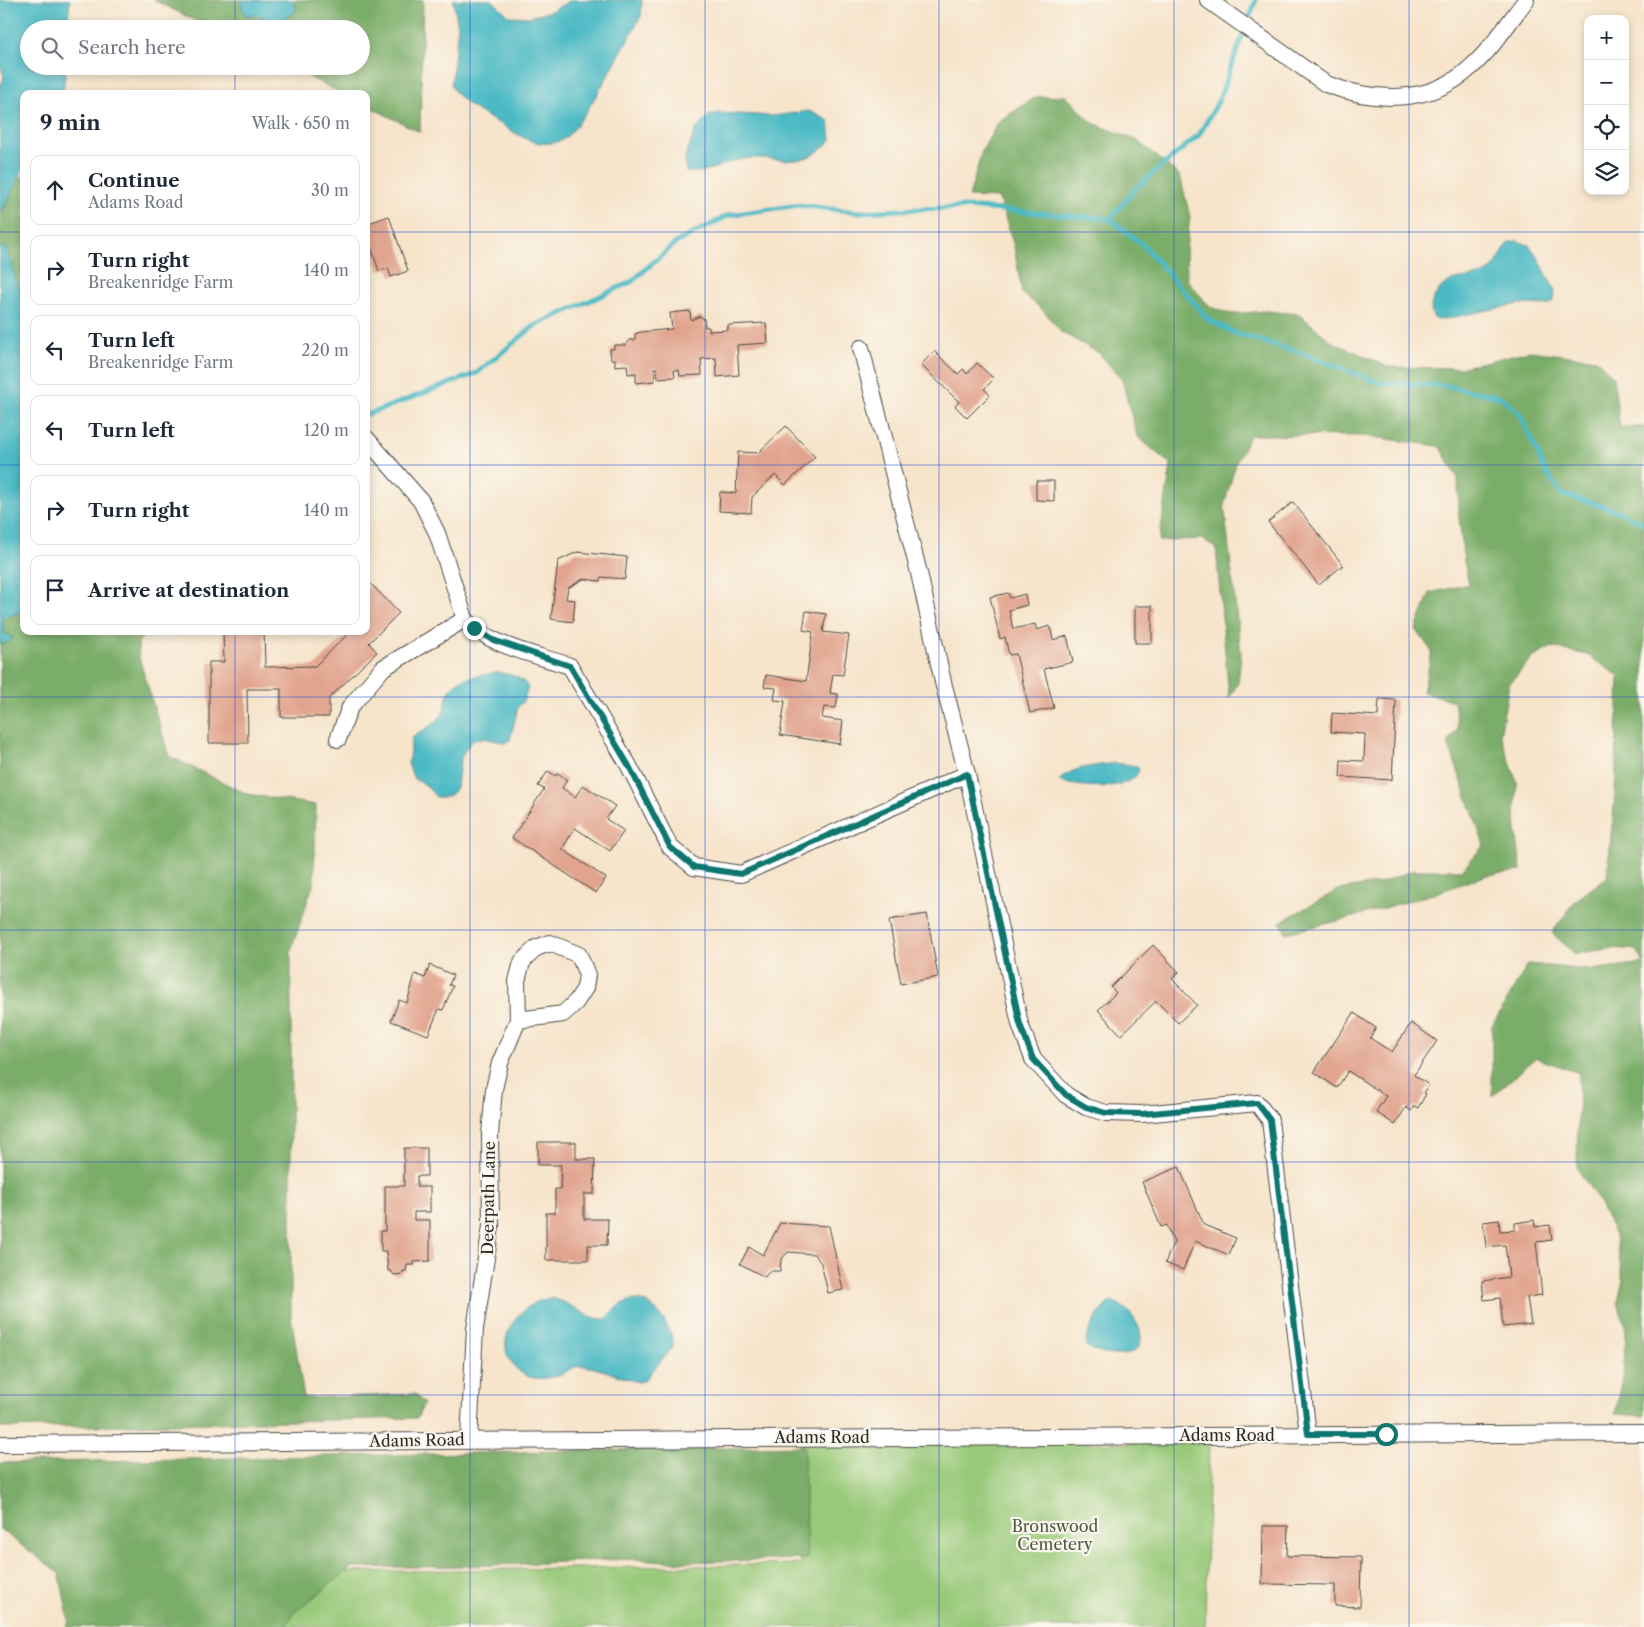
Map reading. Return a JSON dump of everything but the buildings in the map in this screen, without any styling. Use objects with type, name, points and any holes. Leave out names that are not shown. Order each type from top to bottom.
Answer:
[{"type":"street","points":[[1208,0],[1326,84],[1348,92],[1368,96],[1406,97],[1444,84],[1469,69],[1486,52],[1526,0]]},
{"type":"street","points":[[861,348],[919,574],[943,682],[967,774],[1020,1024],[1033,1059],[1052,1082],[1066,1095],[1086,1107],[1106,1113],[1142,1114],[1257,1103],[1270,1120],[1308,1434]]},
{"type":"street","points":[[370,443],[421,502],[436,533],[465,618],[474,628],[493,640],[570,666],[629,766],[670,847],[694,867],[741,874],[967,774]]},
{"type":"street","points":[[338,739],[350,707],[383,668],[465,618]]},
{"type":"street","name":"Deerpath Lane","points":[[469,1439],[474,1329],[491,1226],[490,1134],[494,1089],[500,1063],[518,1020],[517,981],[522,962],[536,948],[550,943],[579,955],[587,975],[585,988],[576,1002],[563,1014],[518,1020]]},
{"type":"street","name":"Adams Road","points":[[0,1444],[469,1439],[1644,1433]]},
{"type":"green space","points":[[154,0],[242,0],[240,3],[256,15],[270,20],[194,20]]},
{"type":"green space","points":[[293,0],[423,0],[420,132],[370,107],[370,90],[335,90],[306,75],[370,75],[370,20],[282,20],[296,11]]},
{"type":"green space","points":[[1066,96],[1093,123],[1138,141],[1180,176],[1190,217],[1186,249],[1187,280],[1210,307],[1231,314],[1266,311],[1299,314],[1332,342],[1389,367],[1460,368],[1529,351],[1596,359],[1613,376],[1620,427],[1644,427],[1644,963],[1637,950],[1613,948],[1575,954],[1552,933],[1575,901],[1607,877],[1615,795],[1619,676],[1587,655],[1552,647],[1532,658],[1509,684],[1500,735],[1517,782],[1515,820],[1521,871],[1487,875],[1433,894],[1342,920],[1286,933],[1280,922],[1338,890],[1381,883],[1414,870],[1462,870],[1484,845],[1448,743],[1458,728],[1454,701],[1423,692],[1432,652],[1416,629],[1430,593],[1469,584],[1459,518],[1458,478],[1439,446],[1365,436],[1250,435],[1236,463],[1224,505],[1241,654],[1238,683],[1229,698],[1216,547],[1202,539],[1159,541],[1171,465],[1137,436],[1122,380],[1099,353],[1061,332],[1043,310],[1022,293],[1014,246],[999,198],[969,197],[982,151],[999,121],[1036,97]]},
{"type":"green space","points":[[20,176],[20,288],[17,284],[7,248],[0,247],[0,216]]},
{"type":"green space","points":[[20,613],[20,635],[146,635],[138,642],[139,658],[169,756],[247,794],[316,805],[314,882],[291,950],[291,1316],[304,1398],[415,1394],[424,1404],[417,1418],[5,1428],[0,1426],[0,641],[3,645],[3,617]]},
{"type":"green space","points":[[1644,963],[1644,1416],[1615,1414],[1623,1379],[1626,1331],[1618,1302],[1623,1279],[1615,1235],[1598,1200],[1577,1168],[1579,1073],[1536,1058],[1492,1096],[1492,1026],[1528,964],[1590,970]]},
{"type":"green space","name":"Bronswood Cemetery","points":[[801,1443],[1209,1443],[1205,1627],[230,1627],[230,1574],[801,1564]]},
{"type":"green space","points":[[804,1446],[807,1559],[682,1562],[634,1559],[471,1566],[351,1568],[294,1613],[285,1627],[67,1627],[69,1620],[59,1573],[0,1529],[0,1463]]},
{"type":"water","points":[[0,0],[70,0],[68,20],[20,20],[20,75],[65,75],[63,90],[20,90],[20,175],[0,216],[0,87],[4,77],[0,64]]},
{"type":"water","points":[[242,0],[293,0],[297,11],[283,20],[270,20],[256,15],[246,16],[240,3]]},
{"type":"water","points":[[453,0],[492,0],[509,16],[529,17],[551,11],[571,0],[642,0],[641,16],[581,120],[562,140],[554,143],[538,143],[523,137],[467,104],[451,86],[458,26]]},
{"type":"water","points":[[809,111],[829,121],[831,140],[819,151],[808,157],[798,160],[742,159],[701,172],[686,172],[685,157],[696,129],[710,115],[720,113],[773,116]]},
{"type":"water","points":[[1517,241],[1529,245],[1538,257],[1555,291],[1554,300],[1549,305],[1519,304],[1439,320],[1434,318],[1431,305],[1440,288],[1446,283],[1475,277],[1489,271],[1509,242]]},
{"type":"water","points":[[0,247],[7,248],[17,284],[20,288],[20,613],[3,617],[4,633],[14,638],[2,645],[0,641]]},
{"type":"water","points":[[497,672],[519,678],[528,688],[523,702],[518,707],[510,740],[505,743],[485,738],[473,739],[462,756],[455,790],[445,797],[436,797],[426,785],[414,779],[408,764],[412,738],[441,716],[448,694],[457,683],[470,677]]},
{"type":"water","points":[[1116,763],[1137,766],[1139,770],[1135,777],[1127,782],[1116,785],[1090,786],[1059,781],[1070,772]]},
{"type":"water","points":[[550,1298],[599,1319],[606,1319],[618,1306],[627,1302],[633,1300],[645,1302],[656,1310],[664,1321],[672,1337],[673,1347],[644,1381],[638,1382],[585,1366],[572,1368],[553,1377],[529,1377],[513,1365],[507,1354],[506,1342],[509,1330],[525,1309],[537,1302]]},
{"type":"water","points":[[1113,1302],[1122,1306],[1130,1314],[1137,1323],[1140,1332],[1141,1341],[1137,1349],[1128,1354],[1105,1354],[1085,1345],[1090,1328],[1096,1318],[1107,1304]]},
{"type":"waterway","points":[[1110,219],[1137,187],[1199,135],[1218,102],[1256,0]]},
{"type":"waterway","points":[[370,413],[477,373],[534,326],[631,282],[677,242],[729,215],[799,205],[857,212],[966,207],[1110,219],[1144,246],[1209,320],[1235,333],[1298,352],[1380,383],[1446,386],[1501,397],[1520,414],[1547,475],[1563,495],[1613,509],[1644,523]]},
{"type":"route","points":[[474,628],[493,640],[570,666],[629,766],[670,847],[694,867],[741,874],[967,774],[1014,985],[1020,1024],[1033,1059],[1052,1082],[1066,1095],[1086,1107],[1106,1113],[1142,1114],[1257,1103],[1270,1120],[1290,1268],[1308,1434],[1386,1434]]}]
